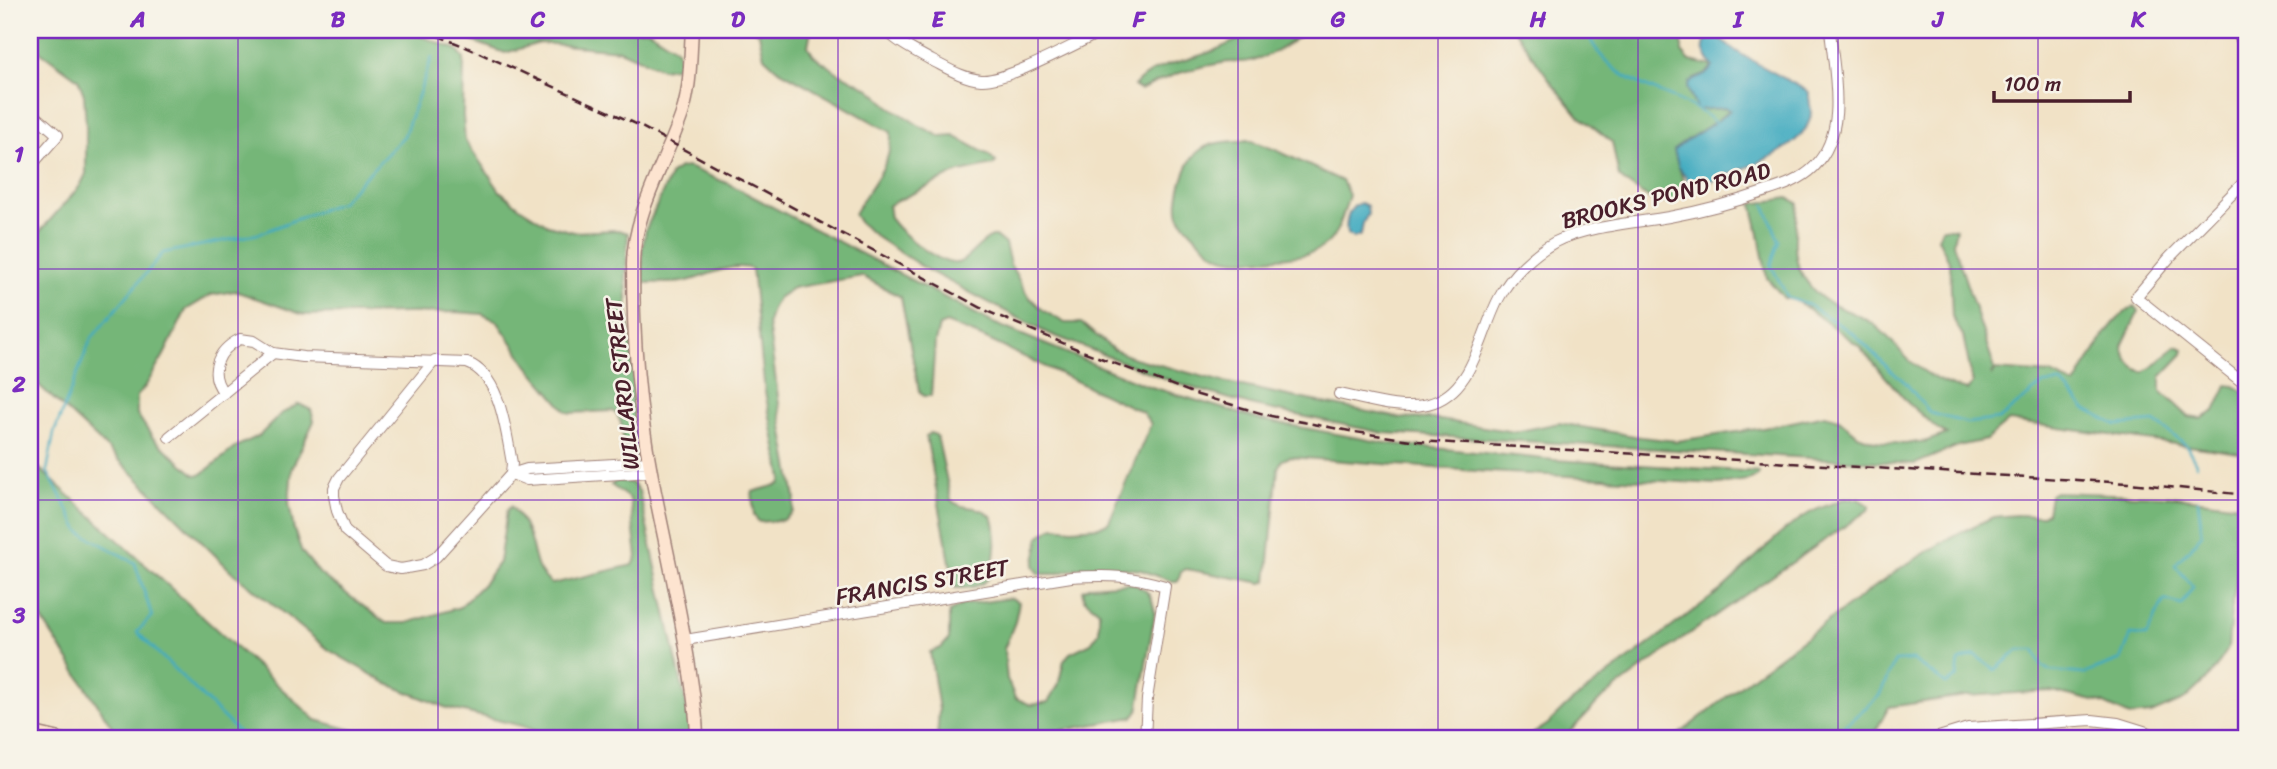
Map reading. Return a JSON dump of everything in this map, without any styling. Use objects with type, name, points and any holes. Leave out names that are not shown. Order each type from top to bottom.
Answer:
[{"type":"street","name":"WILLARD STREET","points":[[692,30],[691,65],[683,110],[647,203],[634,252],[635,344],[650,467],[685,640],[697,720],[697,739]]},
{"type":"street","points":[[886,30],[907,47],[956,73],[974,79],[991,80],[1018,71],[1105,30]]},
{"type":"street","name":"BROOKS POND ROAD","points":[[1339,394],[1415,406],[1442,398],[1452,392],[1464,376],[1499,297],[1511,279],[1541,251],[1577,234],[1673,216],[1752,196],[1800,178],[1822,157],[1834,129],[1837,113],[1836,88],[1830,30]]},
{"type":"street","points":[[2237,30],[2247,47]]},
{"type":"street","points":[[30,111],[58,135],[30,167]]},
{"type":"street","points":[[2247,179],[2170,257],[2136,297],[2247,386]]},
{"type":"street","points":[[223,393],[217,383],[215,367],[220,356],[240,339],[251,340],[273,353],[303,358],[467,363],[485,375],[502,411],[512,474]]},
{"type":"street","points":[[169,437],[273,353]]},
{"type":"street","points":[[435,360],[334,488],[334,501],[345,531],[389,567],[401,569],[423,565],[439,554],[512,474],[527,469],[650,467]]},
{"type":"street","name":"FRANCIS STREET","points":[[685,640],[1071,577],[1122,575],[1165,586],[1147,699],[1144,739]]},
{"type":"street","points":[[1932,739],[1968,728],[2092,720],[2127,726],[2163,739]]},
{"type":"street","points":[[30,732],[60,739]]},
{"type":"green space","points":[[30,30],[404,30],[456,49],[464,59],[465,140],[500,191],[548,225],[574,232],[618,230],[628,233],[626,276],[642,450],[639,455],[629,458],[620,421],[613,411],[570,413],[565,410],[528,366],[497,321],[482,314],[456,312],[304,315],[235,291],[211,295],[186,310],[164,355],[137,396],[137,414],[153,438],[195,475],[202,474],[237,446],[259,436],[281,414],[299,404],[311,410],[314,421],[292,468],[289,503],[294,530],[302,552],[320,574],[386,623],[407,623],[460,607],[484,583],[499,562],[507,511],[511,506],[526,529],[540,572],[552,584],[633,565],[637,557],[630,499],[611,485],[617,480],[632,483],[639,491],[689,717],[691,739],[558,739],[522,726],[447,708],[388,684],[329,650],[230,570],[107,448],[30,377],[30,243],[80,186],[86,174],[86,126],[84,95],[78,79],[30,44]]},
{"type":"green space","points":[[441,30],[648,30],[677,49],[681,66],[662,69],[620,50],[540,43],[505,53]]},
{"type":"green space","points":[[754,30],[811,30],[808,46],[813,55],[837,72],[870,89],[889,106],[920,126],[941,137],[954,136],[989,155],[996,162],[993,165],[956,173],[888,206],[894,223],[922,248],[953,263],[960,262],[984,241],[995,236],[1005,244],[1010,264],[1028,296],[1044,311],[1065,323],[1081,323],[1114,350],[1134,358],[1219,381],[1400,418],[1434,419],[1515,432],[1559,423],[1677,441],[1825,415],[1839,419],[1858,435],[1874,441],[1904,444],[1927,441],[1947,434],[1908,403],[1859,346],[1807,308],[1794,300],[1784,298],[1767,278],[1752,204],[1788,198],[1798,203],[1796,259],[1811,287],[1835,306],[1872,323],[1910,361],[1937,379],[1967,390],[1973,384],[1963,336],[1952,317],[1950,263],[1938,238],[1942,228],[1956,228],[1953,243],[1995,369],[1991,376],[1996,370],[2051,374],[2075,385],[2109,330],[2135,306],[2139,311],[2122,346],[2129,362],[2144,372],[2176,346],[2184,349],[2183,354],[2161,377],[2161,391],[2189,417],[2201,419],[2215,411],[2227,385],[2247,393],[2247,454],[2009,421],[1986,440],[1958,446],[1915,464],[1383,433],[1254,406],[1179,384],[1045,332],[927,270],[878,238],[859,222],[854,214],[884,166],[891,132],[777,69],[764,57],[759,34]]},
{"type":"green space","points":[[1258,30],[1306,30],[1280,49],[1257,59],[1201,67],[1140,90],[1134,86],[1151,72],[1213,51]]},
{"type":"green space","points":[[1514,30],[1612,30],[1620,37],[1629,37],[1639,30],[1682,30],[1682,52],[1690,61],[1713,66],[1705,75],[1694,79],[1697,109],[1730,110],[1674,150],[1684,187],[1684,192],[1676,200],[1654,200],[1619,177],[1612,142],[1578,115]]},
{"type":"green space","points":[[1249,140],[1342,181],[1349,195],[1344,211],[1334,235],[1319,249],[1294,256],[1255,260],[1232,259],[1214,253],[1180,217],[1179,193],[1193,157],[1209,145]]},
{"type":"green space","points":[[688,167],[729,184],[993,323],[1145,385],[1261,420],[1385,443],[1554,460],[1759,472],[1758,476],[1718,484],[1489,472],[1290,457],[1282,460],[1278,468],[1267,581],[1262,583],[1186,569],[1181,572],[1178,581],[1141,570],[1112,567],[1082,567],[1055,574],[1039,574],[1034,566],[1040,536],[1054,527],[1099,527],[1109,522],[1151,424],[1142,412],[946,323],[939,326],[935,342],[931,396],[924,396],[919,391],[901,297],[862,276],[793,288],[778,298],[772,309],[768,323],[795,498],[793,512],[783,520],[759,522],[754,515],[752,492],[780,484],[782,478],[765,392],[752,269],[734,267],[682,282],[643,283],[642,250],[646,229],[671,174],[679,168]]},
{"type":"green space","points":[[930,433],[936,435],[938,440],[951,500],[987,512],[993,521],[995,548],[992,568],[987,580],[976,586],[955,588],[926,436]]},
{"type":"green space","points":[[30,460],[316,720],[385,739],[120,739],[30,601]]},
{"type":"green space","points":[[2055,492],[2168,496],[2247,506],[2247,535],[2242,545],[2228,649],[2211,675],[2184,700],[2151,714],[2130,716],[2102,703],[2051,691],[1965,696],[1889,707],[1871,739],[1673,739],[1754,675],[1902,567],[1955,535],[1993,517],[2040,516],[2047,513],[2050,495]]},
{"type":"green space","points":[[1843,499],[1858,499],[1870,506],[1600,700],[1563,739],[1525,739],[1721,590],[1773,540],[1796,522]]},
{"type":"green space","points":[[1131,583],[1148,593],[1155,612],[1138,711],[1133,717],[1015,739],[937,739],[939,710],[930,652],[941,648],[949,639],[949,612],[962,605],[1011,598],[1019,602],[1015,622],[1004,649],[1007,679],[1015,698],[1031,705],[1048,702],[1058,686],[1064,660],[1070,653],[1091,643],[1099,632],[1099,611],[1084,599],[1082,590],[1090,586]]},
{"type":"water","points":[[1713,34],[1747,58],[1809,92],[1811,115],[1803,132],[1778,153],[1697,188],[1692,187],[1678,166],[1674,150],[1730,110],[1697,110],[1687,88],[1689,82],[1705,75],[1713,67],[1705,55],[1704,45],[1708,35]]},
{"type":"water","points":[[1361,203],[1367,206],[1368,214],[1361,235],[1354,238],[1347,234],[1347,220],[1353,207]]},
{"type":"waterway","points":[[1586,30],[1598,51],[1628,78],[1683,102],[1718,125]]},
{"type":"waterway","points":[[245,739],[137,632],[152,616],[135,563],[80,532],[47,471],[54,433],[91,339],[163,253],[258,234],[341,202],[404,136],[432,57]]},
{"type":"waterway","points":[[1755,162],[1764,180]]},
{"type":"waterway","points":[[1765,205],[1779,241],[1771,265],[1788,298],[1809,305],[1854,334],[1905,382],[1930,413],[1968,423],[1999,419],[2043,384],[2062,383],[2085,409],[2116,425],[2155,422],[2186,445],[2197,465]]},
{"type":"waterway","points":[[1835,739],[1836,733],[1879,696],[1895,661],[1913,660],[1946,684],[1957,677],[1959,661],[1975,655],[1995,670],[2019,650],[2034,650],[2042,666],[2050,671],[2084,674],[2121,660],[2131,635],[2146,636],[2164,600],[2181,605],[2193,587],[2175,565],[2202,534],[2198,500]]},
{"type":"railway","points":[[423,30],[634,123],[989,312],[1198,395],[1271,416],[1418,441],[2128,483],[2247,495]]}]
